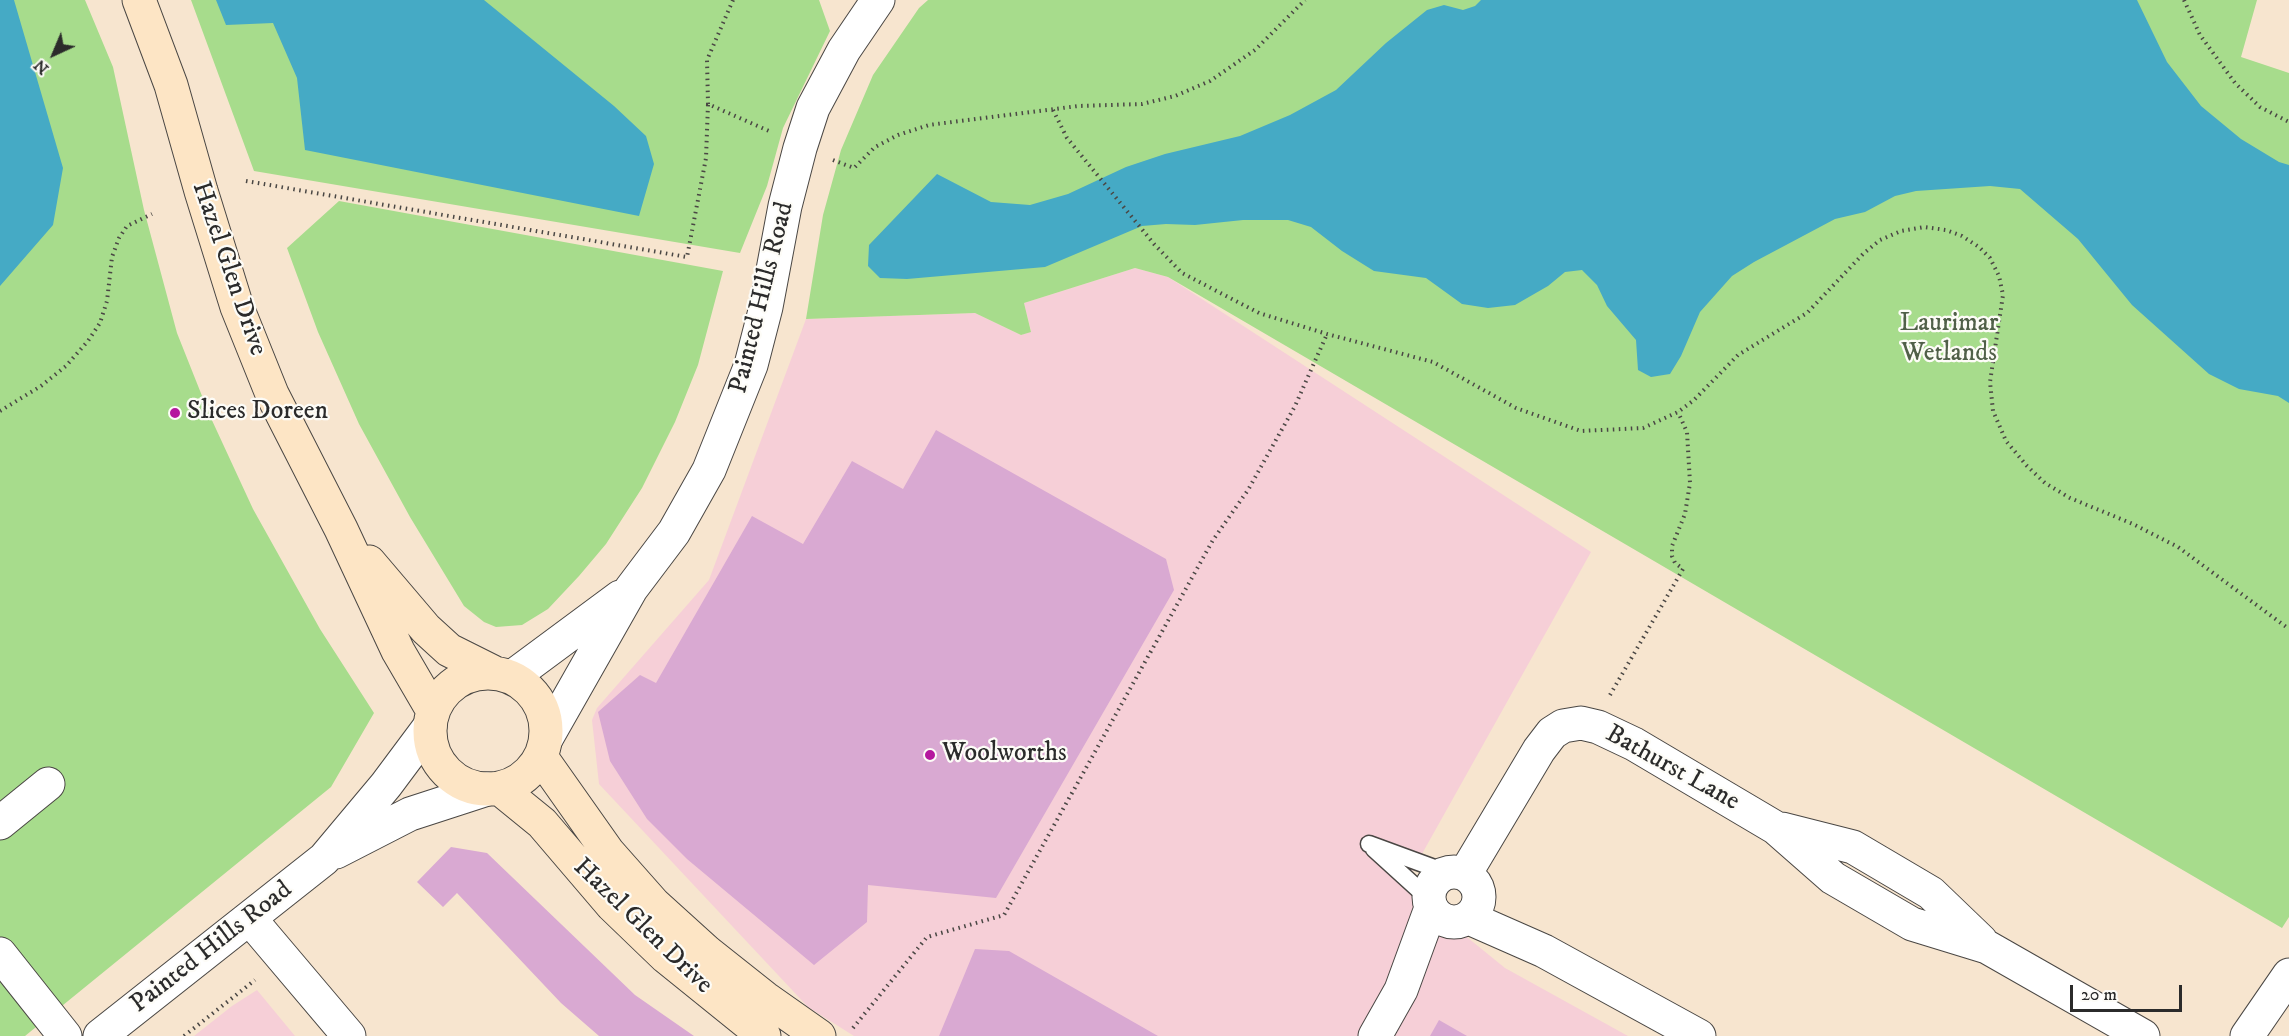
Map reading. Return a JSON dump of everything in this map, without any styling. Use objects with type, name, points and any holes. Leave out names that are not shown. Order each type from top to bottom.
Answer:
[{"type":"street","name":"Hazel Glen Drive","points":[[140,0],[171,85],[237,308],[272,394],[341,529],[431,718]]},
{"type":"street","name":"Painted Hills Road","points":[[544,747],[582,672],[632,589],[674,532],[710,470],[752,365],[766,307],[785,206],[813,108],[844,50],[878,0]]},
{"type":"street","name":"Hazel Glen Drive","points":[[341,529],[426,629],[449,650],[502,675]]},
{"type":"street","name":"Painted Hills Road","points":[[502,675],[632,589]]},
{"type":"street","points":[[474,674],[502,675],[528,687],[539,701],[546,719],[544,747],[531,772],[516,783],[493,789],[468,786],[452,776],[439,762],[432,745],[431,718],[442,694],[456,681],[474,674]]},
{"type":"street","name":"Painted Hills Road","points":[[100,1036],[324,859],[386,784],[431,718]]},
{"type":"street","name":"Bathurst Lane","points":[[1463,878],[1539,750],[1552,733],[1563,726],[1581,723],[1598,727],[1634,744],[1776,828],[1833,878],[1912,924],[1987,946],[2143,1036]]},
{"type":"street","name":"Hazel Glen Drive","points":[[544,747],[608,852],[654,904],[707,952],[765,998],[819,1036]]},
{"type":"street","points":[[0,823],[48,784]]},
{"type":"street","name":"Hazel Glen Drive","points":[[493,789],[542,824],[612,905],[666,957],[764,1036]]},
{"type":"street","name":"Painted Hills Road","points":[[324,859],[410,814],[493,789]]},
{"type":"street","points":[[1375,1036],[1401,990],[1430,904],[1434,882],[1440,876],[1463,878],[1544,951]]},
{"type":"street","points":[[1401,990],[1479,904],[1463,878]]},
{"type":"street","points":[[1430,904],[1443,921],[1452,923],[1465,920],[1544,951],[1699,1036]]},
{"type":"street","points":[[250,919],[349,1036]]},
{"type":"street","points":[[0,954],[65,1036]]},
{"type":"street","points":[[2247,1036],[2289,975]]},
{"type":"lane","points":[[1430,904],[1369,844],[1463,878]]},
{"type":"path","points":[[246,181],[687,256],[706,158],[707,60],[734,0]]},
{"type":"path","points":[[708,104],[754,123],[800,148],[854,168],[875,147],[898,135],[929,125],[1078,106],[1142,104],[1175,96],[1210,81],[1255,50],[1305,0]]},
{"type":"path","points":[[2184,0],[2200,35],[2235,83],[2260,107],[2289,122]]},
{"type":"path","points":[[1053,110],[1068,138],[1154,244],[1182,273],[1258,313],[1433,362],[1516,408],[1581,431],[1643,428],[1678,412],[1694,400],[1738,355],[1807,313],[1863,254],[1880,240],[1901,231],[1924,227],[1946,230],[1962,236],[1979,246],[1990,258],[1999,276],[2002,295],[1989,382],[1993,411],[2006,441],[2045,483],[2070,498],[2133,524],[2178,547],[2289,629]]},
{"type":"path","points":[[0,411],[41,386],[66,366],[88,341],[100,323],[107,301],[112,257],[119,238],[127,226],[152,214]]},
{"type":"path","points":[[847,1036],[927,937],[1005,915],[1213,540],[1248,490],[1295,406],[1327,334]]},
{"type":"path","points":[[1598,727],[1602,708],[1683,569],[1672,556],[1672,546],[1684,514],[1690,483],[1687,432],[1678,412]]},
{"type":"path","points":[[183,1036],[282,959]]},
{"type":"shaded area","points":[[1135,268],[1168,277],[1591,552],[1404,886],[1505,968],[1628,1036],[854,1036],[808,1007],[599,784],[592,720],[597,708],[709,580],[806,319],[975,313],[1021,335],[1031,331],[1024,303]]},
{"type":"shaded area","points":[[257,990],[295,1036],[194,1036],[232,1006]]},
{"type":"green space","points":[[0,0],[85,0],[113,67],[144,210],[177,333],[210,416],[253,509],[320,629],[374,713],[331,787],[25,1036],[0,1036]]},
{"type":"green space","points":[[191,0],[819,0],[830,31],[783,128],[767,186],[740,253],[254,171]]},
{"type":"green space","name":"Laurimar Wetlands","points":[[928,0],[2257,0],[2241,57],[2289,73],[2289,917],[2282,928],[1168,277],[1135,268],[1024,303],[1031,332],[1021,335],[975,313],[806,319],[823,215],[841,150],[873,75],[919,8]]},
{"type":"green space","points":[[339,201],[723,271],[698,365],[675,422],[642,488],[606,544],[579,576],[548,609],[522,625],[496,627],[484,622],[464,606],[410,517],[359,424],[318,332],[287,248]]},
{"type":"water","points":[[0,0],[14,0],[63,168],[53,225],[0,286]]},
{"type":"water","points":[[216,0],[484,0],[614,106],[646,136],[654,164],[639,216],[305,150],[297,78],[273,23],[226,25]]},
{"type":"water","points":[[1481,0],[2137,0],[2167,62],[2201,106],[2241,139],[2279,162],[2289,165],[2289,403],[2278,396],[2239,389],[2209,374],[2132,305],[2078,239],[2020,189],[1990,186],[1916,191],[1895,196],[1865,212],[1835,219],[1754,262],[1732,276],[1700,312],[1681,356],[1670,374],[1651,377],[1638,370],[1636,340],[1607,306],[1597,285],[1582,270],[1565,272],[1548,286],[1515,305],[1488,308],[1462,304],[1426,278],[1374,271],[1342,251],[1311,227],[1288,220],[1243,220],[1195,225],[1142,226],[1045,267],[907,279],[880,278],[868,266],[869,245],[937,174],[991,202],[1030,205],[1068,194],[1126,167],[1165,154],[1240,136],[1290,115],[1336,90],[1386,43],[1427,10],[1444,5],[1463,10],[1475,6]]},
{"type":"building","points":[[936,430],[1166,559],[1174,590],[996,898],[868,885],[867,922],[814,965],[687,859],[647,819],[610,761],[598,712],[640,675],[656,683],[752,516],[803,544],[852,461],[903,489]]},
{"type":"building","points":[[451,847],[487,853],[635,995],[694,1036],[599,1036],[561,1003],[457,893],[443,907],[417,882]]},
{"type":"building","points":[[975,949],[1009,951],[1158,1036],[939,1036]]},
{"type":"building","points":[[1439,1020],[1467,1036],[1430,1036]]},
{"type":"place","name":"Slices Doreen","points":[[175,413]]},
{"type":"place","name":"Woolworths","points":[[930,755]]}]
